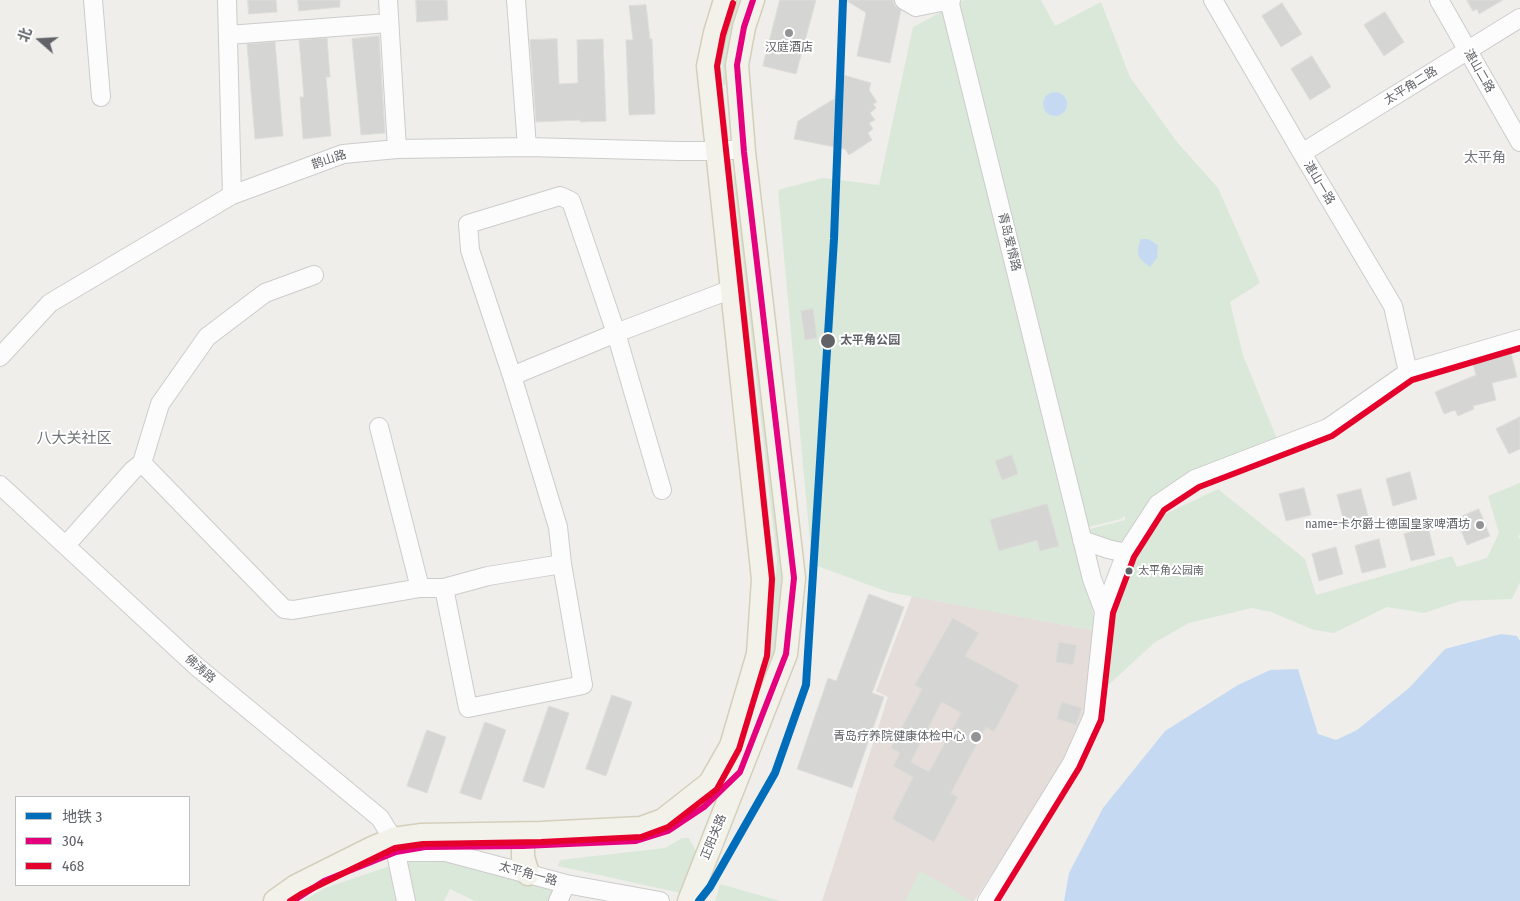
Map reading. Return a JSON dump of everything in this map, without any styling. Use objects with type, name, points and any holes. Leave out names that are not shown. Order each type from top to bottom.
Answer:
[{"type":"main road","points":[[275,901],[296,886],[372,848],[395,845],[422,834],[523,834],[641,828],[663,820],[710,783],[731,746],[758,654],[763,579],[708,66],[725,0]]},
{"type":"main road","name":"正阳关路","points":[[689,901],[786,654],[794,578],[744,149],[737,65],[744,27],[752,0]]},
{"type":"main road","points":[[523,834],[523,857],[528,874]]},
{"type":"street","points":[[92,0],[101,97]]},
{"type":"street","points":[[227,0],[232,195]]},
{"type":"street","points":[[388,0],[397,149]]},
{"type":"street","points":[[516,0],[527,147]]},
{"type":"street","points":[[904,0],[916,6],[950,0]]},
{"type":"street","name":"青岛爱情路","points":[[950,0],[1082,540],[1092,579],[1104,610]]},
{"type":"street","name":"湛山一路","points":[[1213,0],[1393,306],[1408,372]]},
{"type":"street","name":"湛山二路","points":[[1439,0],[1520,142]]},
{"type":"street","name":"太平角二路","points":[[1302,153],[1520,18]]},
{"type":"street","points":[[228,35],[389,23]]},
{"type":"street","name":"鹊山路","points":[[0,358],[50,304],[232,195],[343,154],[397,149],[527,147],[717,151],[744,149]]},
{"type":"street","points":[[444,588],[468,708],[583,685],[562,564],[558,527],[512,376],[470,250],[468,224],[560,196],[571,201],[616,333],[662,490]]},
{"type":"street","points":[[66,545],[133,470],[142,463],[160,404],[207,337],[265,293],[314,275]]},
{"type":"street","points":[[512,376],[616,333],[732,289]]},
{"type":"street","points":[[986,901],[1072,763],[1093,716],[1104,610],[1126,553],[1158,504],[1195,479],[1328,428],[1408,372],[1520,339]]},
{"type":"street","points":[[380,427],[420,588]]},
{"type":"street","points":[[142,463],[284,609],[293,610],[420,588],[444,588],[488,576],[562,564]]},
{"type":"street","name":"佛涛路","points":[[0,485],[196,666],[380,818],[395,845]]},
{"type":"street","points":[[1082,540],[1126,553]]},
{"type":"street","points":[[395,845],[406,901]]},
{"type":"street","name":"太平角一路","points":[[395,845],[446,852],[566,884],[660,901]]},
{"type":"street","points":[[558,901],[566,884]]},
{"type":"shaded area","name":"青岛疗养院健康体检中心","points":[[912,596],[1097,631],[1088,713],[1065,761],[974,901],[822,901],[888,697],[876,691]]},
{"type":"green space","points":[[733,0],[742,0],[731,84],[723,85],[722,53]]},
{"type":"green space","name":"太平角公园","points":[[964,0],[1041,0],[1055,26],[1101,2],[1130,77],[1177,142],[1218,188],[1260,283],[1230,302],[1243,355],[1277,439],[1195,472],[1123,544],[1089,537],[1086,530],[1125,520],[1125,516],[1121,519],[1088,527],[1075,528],[1097,631],[888,592],[812,564],[778,190],[823,178],[879,185],[913,27]]},
{"type":"green space","points":[[741,173],[785,558],[781,619],[770,678],[748,717],[762,675],[773,618],[777,560],[733,175]]},
{"type":"green space","points":[[1520,483],[1520,534],[1518,537],[1520,539],[1520,582],[1512,599],[1460,601],[1424,613],[1387,607],[1334,633],[1314,630],[1271,612],[1252,608],[1189,623],[1154,643],[1103,690],[1112,613],[1135,553],[1159,517],[1218,489],[1305,559],[1316,595],[1452,556],[1457,567],[1487,558],[1499,533],[1488,496]]},
{"type":"green space","points":[[682,838],[689,838],[696,851],[681,893],[558,866],[560,860],[665,848]]},
{"type":"green space","points":[[452,856],[559,887],[553,901],[475,901],[450,889],[444,901],[412,901],[404,858]]},
{"type":"green space","points":[[396,864],[401,901],[303,901],[325,888]]},
{"type":"green space","points":[[920,871],[972,901],[905,901]]},
{"type":"green space","points":[[720,884],[780,901],[715,901]]},
{"type":"water","points":[[1055,92],[1064,95],[1067,104],[1064,113],[1055,116],[1046,113],[1043,104],[1046,95]]},
{"type":"water","points":[[1141,239],[1148,239],[1158,245],[1157,258],[1150,267],[1143,261],[1138,252]]},
{"type":"water","points":[[1501,634],[1517,636],[1520,641],[1520,901],[1064,901],[1069,873],[1103,808],[1165,731],[1238,685],[1270,670],[1298,669],[1318,734],[1336,740],[1357,730],[1409,688],[1445,649]]},
{"type":"building","points":[[248,0],[276,0],[277,12],[249,14]]},
{"type":"building","points":[[298,0],[340,0],[340,7],[299,11]]},
{"type":"building","points":[[416,0],[447,0],[448,20],[417,22]]},
{"type":"building","name":"汉庭酒店","points":[[780,0],[816,0],[796,74],[763,66]]},
{"type":"building","points":[[846,0],[893,0],[895,6],[901,10],[890,63],[857,56],[866,13]]},
{"type":"building","points":[[1467,0],[1503,0],[1479,14],[1477,9],[1473,11]]},
{"type":"building","points":[[1282,3],[1302,34],[1281,47],[1262,16]]},
{"type":"building","points":[[646,5],[650,39],[652,39],[655,114],[629,115],[626,40],[633,40],[629,6]]},
{"type":"building","points":[[1385,12],[1404,42],[1384,56],[1364,25]]},
{"type":"building","points":[[379,36],[385,133],[361,135],[352,39]]},
{"type":"building","points":[[327,38],[330,77],[326,77],[331,136],[303,139],[300,97],[304,97],[299,40]]},
{"type":"building","points":[[557,39],[559,84],[578,83],[577,40],[603,39],[606,121],[536,122],[530,40]]},
{"type":"building","points":[[275,42],[283,136],[255,139],[247,44]]},
{"type":"building","points":[[1312,56],[1331,87],[1310,100],[1291,69]]},
{"type":"building","points":[[840,74],[871,83],[869,90],[877,102],[873,104],[876,108],[870,113],[875,120],[869,123],[873,129],[868,133],[872,140],[849,155],[845,149],[794,139],[798,121],[834,99]]},
{"type":"building","points":[[813,309],[817,338],[805,340],[801,311]]},
{"type":"building","points":[[1511,353],[1517,377],[1492,383],[1496,400],[1473,406],[1474,409],[1458,416],[1455,410],[1444,414],[1435,392],[1476,375],[1473,364]]},
{"type":"building","points":[[1520,417],[1520,449],[1509,454],[1496,429]]},
{"type":"building","points":[[1012,455],[1018,474],[1002,480],[995,461]]},
{"type":"building","points":[[1410,472],[1417,499],[1393,506],[1386,479]]},
{"type":"building","points":[[1304,488],[1311,515],[1286,521],[1279,494]]},
{"type":"building","points":[[1361,489],[1368,516],[1344,522],[1337,495]]},
{"type":"building","points":[[1047,504],[1059,546],[1040,551],[1037,540],[999,551],[990,520]]},
{"type":"building","points":[[1479,509],[1490,536],[1467,545],[1456,519]]},
{"type":"building","points":[[1428,527],[1435,555],[1411,561],[1404,534]]},
{"type":"building","points":[[1379,539],[1386,567],[1362,573],[1355,546]]},
{"type":"building","points":[[1336,547],[1343,574],[1319,581],[1312,554]]},
{"type":"building","points":[[869,594],[904,607],[872,693],[884,697],[852,788],[797,769],[828,678],[836,681]]},
{"type":"building","points":[[953,618],[979,633],[965,656],[1019,685],[994,732],[986,727],[951,793],[958,797],[934,842],[892,819],[913,777],[893,766],[900,753],[891,748],[922,689],[915,685]],"holes":[[[942,702],[961,713],[929,772],[911,762]]]},
{"type":"building","points":[[1059,642],[1077,645],[1073,665],[1056,662]]},
{"type":"building","points":[[612,695],[632,702],[606,776],[586,769]]},
{"type":"building","points":[[1062,702],[1082,708],[1076,725],[1057,719]]},
{"type":"building","points":[[549,706],[569,713],[544,788],[523,781]]},
{"type":"building","points":[[485,722],[506,730],[481,800],[460,793]]},
{"type":"building","points":[[427,730],[446,737],[427,793],[407,786]]},
{"type":"metro line","name":"3","points":[[699,901],[710,887],[775,773],[806,685],[834,239],[843,0]]},
{"type":"transit line","name":"304","points":[[293,901],[324,881],[396,852],[425,847],[523,846],[636,841],[668,831],[704,807],[740,772],[786,654],[794,578],[744,152],[737,65],[744,27],[753,0]]},
{"type":"transit line","name":"468","points":[[290,901],[395,848],[423,844],[541,842],[641,837],[668,827],[717,789],[739,749],[767,656],[772,579],[717,66],[723,35],[733,3]]},
{"type":"transit line","name":"468","points":[[997,901],[1079,768],[1101,720],[1113,613],[1134,557],[1164,510],[1199,487],[1332,436],[1412,380],[1520,348]]},
{"type":"place","name":"汉庭酒店","points":[[789,33]]},
{"type":"place","name":"太平角公园","points":[[828,341]]},
{"type":"place","name":"name=卡尔爵士德国皇家啤酒坊","points":[[1480,525]]},
{"type":"place","name":"太平角公园南","points":[[1129,571]]},
{"type":"place","name":"青岛疗养院健康体检中心","points":[[976,737]]},
{"type":"district","name":"太平角","points":[[1485,158]]},
{"type":"district","name":"八大关社区","points":[[74,439]]}]
